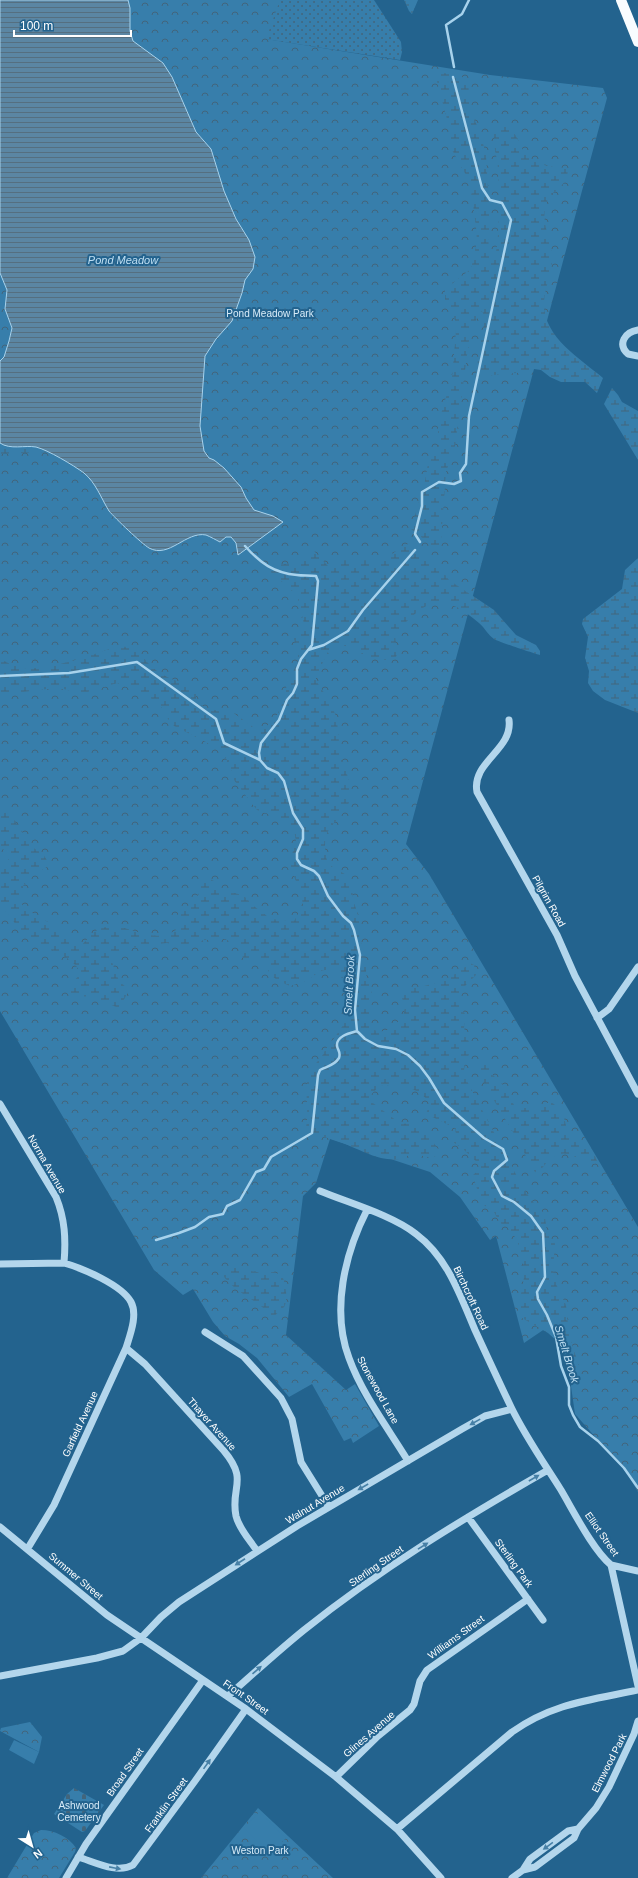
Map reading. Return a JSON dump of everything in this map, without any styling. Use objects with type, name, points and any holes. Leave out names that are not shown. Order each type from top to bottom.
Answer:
[{"type":"main road","points":[[621,0],[638,42]]},
{"type":"street","points":[[638,330],[628,334],[623,345],[628,354],[638,356]]},
{"type":"street","name":"Pilgrim Road","points":[[509,720],[507,737],[479,774],[476,783],[477,792],[557,935],[575,976],[638,1094]]},
{"type":"street","points":[[597,1018],[609,1009],[638,967]]},
{"type":"street","name":"Norma Avenue","points":[[0,1104],[56,1197],[60,1208],[65,1236],[64,1263]]},
{"type":"street","name":"Birchcroft Road","points":[[320,1191],[366,1210],[379,1213],[415,1233],[429,1245],[444,1263],[457,1287],[512,1409]]},
{"type":"street","name":"Stonewood Lane","points":[[366,1210],[352,1243],[342,1286],[341,1304],[344,1338],[348,1357],[357,1376],[408,1461]]},
{"type":"street","points":[[0,1264],[64,1263]]},
{"type":"street","name":"Garfield Avenue","points":[[28,1548],[54,1505],[126,1348],[133,1323],[132,1303],[118,1289],[86,1271],[64,1263]]},
{"type":"street","points":[[205,1332],[242,1356],[281,1398],[292,1419],[301,1462],[329,1507]]},
{"type":"street","name":"Thayer Avenue","points":[[126,1348],[145,1364],[224,1451],[234,1465],[238,1480],[236,1516],[243,1531],[257,1551]]},
{"type":"street","name":"Walnut Avenue","points":[[141,1638],[161,1617],[179,1602],[257,1551],[485,1416],[512,1409]]},
{"type":"street","name":"Elliot Street","points":[[512,1409],[548,1470],[605,1560],[612,1565],[638,1686]]},
{"type":"street","name":"Sterling Street","points":[[228,1696],[304,1630],[326,1613],[404,1558],[548,1470]]},
{"type":"street","name":"Sterling Park","points":[[468,1518],[543,1620]]},
{"type":"street","name":"Summer Street","points":[[0,1527],[28,1548],[102,1611],[141,1638]]},
{"type":"street","points":[[612,1565],[638,1571]]},
{"type":"street","name":"Williams Street","points":[[414,1704],[420,1681],[427,1670],[528,1599]]},
{"type":"street","points":[[0,1676],[113,1654],[128,1648],[141,1638]]},
{"type":"street","name":"Front Street","points":[[141,1638],[246,1708],[336,1778],[397,1829],[441,1878]]},
{"type":"street","name":"Broad Street","points":[[66,1878],[78,1857],[204,1680]]},
{"type":"street","points":[[397,1829],[512,1732],[529,1720],[568,1704],[638,1690]]},
{"type":"street","name":"Glines Avenue","points":[[336,1778],[378,1736],[404,1717],[414,1704]]},
{"type":"street","name":"Franklin Street","points":[[78,1857],[119,1869],[126,1869],[133,1865],[196,1781],[246,1708]]},
{"type":"street","name":"Elmwood Park","points":[[512,1878],[523,1870],[535,1867],[574,1838],[578,1829],[596,1808],[609,1787],[634,1734],[638,1722]]},
{"type":"green space","name":"Pond Meadow Park","points":[[0,0],[280,0],[266,39],[490,75],[603,88],[607,98],[406,844],[429,874],[638,1227],[638,1492],[627,1473],[575,1414],[571,1386],[572,1372],[555,1322],[524,1343],[496,1236],[490,1240],[460,1197],[430,1172],[330,1139],[316,1183],[303,1196],[286,1335],[346,1390],[355,1384],[379,1426],[353,1443],[351,1438],[344,1441],[312,1384],[289,1397],[257,1358],[239,1344],[225,1336],[213,1322],[193,1289],[183,1295],[154,1270],[0,1011]]},
{"type":"green space","points":[[278,0],[374,0],[401,42],[402,52],[400,60],[265,39]]},
{"type":"green space","points":[[404,0],[418,0],[412,14],[409,11]]},
{"type":"green space","points":[[440,72],[466,78],[468,80],[470,110],[480,132],[486,155],[490,221],[488,252],[492,262],[495,257],[498,233],[498,164],[494,133],[498,126],[500,124],[510,128],[518,139],[524,152],[538,163],[568,168],[567,179],[550,196],[545,207],[545,222],[552,259],[544,301],[545,314],[549,325],[564,346],[603,378],[597,393],[585,382],[561,382],[550,377],[541,370],[534,369],[527,372],[493,375],[475,380],[484,322],[483,313],[481,310],[470,333],[455,446],[446,472],[441,541],[439,548],[435,548],[411,529],[425,481],[428,463],[438,448],[438,424],[452,377],[456,331],[455,320],[445,306],[445,289],[471,269],[477,242],[470,182],[452,150],[447,119],[435,74]]},
{"type":"green space","points":[[612,388],[622,402],[638,411],[638,460],[604,404]]},
{"type":"green space","points":[[0,443],[20,447],[35,447],[46,452],[0,454]]},
{"type":"green space","points":[[408,544],[439,566],[449,580],[494,610],[516,635],[536,645],[540,651],[540,655],[494,639],[481,625],[465,612],[444,603],[434,603],[426,606],[416,613],[395,633],[397,655],[394,660],[381,660],[373,658],[346,646],[340,645],[330,649],[316,679],[329,699],[335,714],[341,756],[348,776],[350,800],[346,809],[330,828],[326,837],[325,848],[328,864],[348,876],[352,884],[353,899],[361,925],[359,934],[366,963],[366,974],[372,994],[368,1022],[370,1028],[379,1032],[387,1030],[403,1018],[405,1006],[400,993],[410,989],[440,982],[456,974],[470,963],[474,965],[476,975],[463,988],[458,998],[460,1006],[465,1014],[464,1028],[471,1048],[464,1069],[467,1081],[522,1186],[545,1217],[547,1233],[555,1244],[553,1269],[557,1286],[566,1305],[569,1335],[578,1363],[578,1369],[572,1366],[561,1351],[558,1342],[548,1333],[522,1318],[518,1311],[524,1277],[522,1256],[517,1240],[509,1228],[500,1223],[494,1212],[481,1203],[473,1175],[479,1170],[480,1165],[453,1142],[456,1134],[455,1128],[426,1114],[430,1103],[425,1097],[414,1089],[401,1086],[379,1086],[370,1096],[373,1103],[401,1124],[411,1123],[421,1129],[438,1149],[438,1155],[435,1156],[429,1157],[414,1154],[398,1159],[381,1158],[328,1138],[310,1136],[305,1132],[307,1118],[307,1083],[309,1072],[341,1028],[348,1014],[349,992],[347,984],[339,974],[333,971],[325,970],[305,981],[290,986],[277,980],[271,975],[263,961],[254,959],[245,961],[238,948],[225,939],[205,940],[179,946],[167,943],[122,949],[115,954],[112,962],[119,981],[127,988],[127,994],[119,1008],[94,997],[68,994],[65,991],[81,973],[76,966],[63,955],[24,936],[8,913],[0,908],[0,867],[10,858],[8,853],[0,847],[0,809],[11,815],[32,847],[43,854],[48,862],[47,867],[25,883],[20,895],[20,901],[26,909],[48,922],[76,944],[81,946],[95,931],[111,926],[121,927],[150,935],[160,936],[170,933],[180,927],[178,913],[196,898],[202,882],[206,877],[214,881],[220,890],[243,895],[255,907],[271,919],[294,921],[303,906],[301,892],[291,870],[290,861],[296,841],[294,830],[280,818],[257,810],[234,780],[230,765],[223,754],[206,742],[174,726],[168,719],[160,704],[148,696],[117,683],[81,694],[64,689],[47,689],[0,695],[0,659],[14,666],[23,668],[38,668],[67,662],[113,648],[131,648],[139,653],[152,667],[162,674],[179,682],[190,683],[196,694],[196,701],[205,708],[235,714],[253,727],[261,728],[268,725],[276,717],[284,700],[286,688],[298,661],[298,647],[290,632],[296,629],[302,631],[304,624],[297,595],[268,569],[273,566],[297,563],[306,558],[309,553],[314,551],[329,567],[336,566],[342,561],[380,561]]},
{"type":"green space","points":[[638,558],[638,713],[605,700],[593,691],[588,683],[589,671],[585,658],[588,637],[582,624],[583,619],[622,589],[625,570]]},
{"type":"green space","points":[[487,1062],[492,1067],[493,1075],[504,1086],[514,1105],[518,1108],[529,1108],[551,1102],[559,1109],[565,1119],[568,1134],[589,1148],[597,1161],[594,1164],[567,1154],[561,1154],[550,1159],[537,1173],[531,1169],[522,1147],[483,1082],[479,1071],[482,1065]]},
{"type":"green space","points":[[234,1267],[260,1273],[273,1272],[282,1275],[286,1291],[286,1300],[284,1307],[272,1319],[265,1309],[240,1292],[224,1277],[224,1272]]},
{"type":"green space","points":[[30,1722],[42,1737],[39,1752],[0,1731],[1,1728]]},
{"type":"green space","points":[[14,1740],[39,1752],[34,1764],[9,1750]]},
{"type":"green space","name":"Ashwood Cemetery","points":[[74,1788],[104,1805],[85,1831],[82,1832],[54,1814],[67,1794]]},
{"type":"green space","name":"Weston Park","points":[[258,1808],[333,1878],[201,1878]]},
{"type":"green space","points":[[259,1812],[286,1838],[270,1854],[244,1828]]},
{"type":"green space","points":[[41,1830],[51,1831],[65,1837],[76,1848],[59,1878],[7,1878],[34,1833]]},
{"type":"water","name":"Pond Meadow","points":[[0,0],[128,0],[130,8],[130,31],[133,41],[163,63],[172,77],[196,132],[211,149],[224,191],[236,219],[249,240],[255,257],[253,269],[245,280],[232,321],[216,339],[205,356],[200,426],[204,451],[209,458],[224,468],[241,487],[254,510],[273,516],[283,522],[238,555],[236,543],[231,537],[226,537],[220,542],[206,535],[191,537],[171,548],[164,550],[149,548],[109,511],[95,486],[84,473],[60,458],[36,447],[8,446],[0,443],[0,361],[4,357],[12,328],[5,309],[7,290],[0,273]]},
{"type":"waterway","points":[[454,67],[446,25],[462,14],[469,0]]},
{"type":"waterway","points":[[420,542],[415,534],[422,506],[422,492],[439,482],[454,484],[461,481],[460,473],[466,464],[469,416],[511,220],[502,203],[490,200],[482,188],[453,77]]},
{"type":"waterway","name":"Smelt Brook","points":[[245,546],[262,562],[274,569],[289,574],[316,576],[318,581],[312,645],[301,659],[297,669],[297,684],[293,693],[287,700],[279,720],[261,743],[259,753],[260,760],[267,768],[278,773],[284,781],[293,813],[303,829],[303,839],[297,853],[297,859],[301,865],[314,871],[319,876],[328,896],[343,916],[351,923],[354,930],[360,955],[355,1010],[357,1031],[365,1039],[378,1046],[396,1049],[408,1055],[420,1066],[444,1103],[484,1138],[503,1149],[507,1160],[494,1171],[492,1177],[502,1196],[514,1202],[531,1216],[543,1233],[545,1277],[537,1292],[538,1299],[547,1315],[556,1337],[561,1366],[569,1387],[569,1405],[580,1427],[598,1441],[624,1468],[638,1488]]},
{"type":"waterway","points":[[308,650],[324,645],[348,631],[363,610],[415,550]]},
{"type":"waterway","points":[[0,676],[69,673],[137,662],[216,719],[224,743],[260,760]]},
{"type":"waterway","points":[[156,1240],[195,1227],[209,1217],[223,1214],[227,1206],[240,1200],[256,1172],[264,1169],[271,1157],[312,1133],[318,1075],[320,1070],[333,1064],[339,1058],[340,1053],[337,1043],[341,1037],[357,1031]]}]
